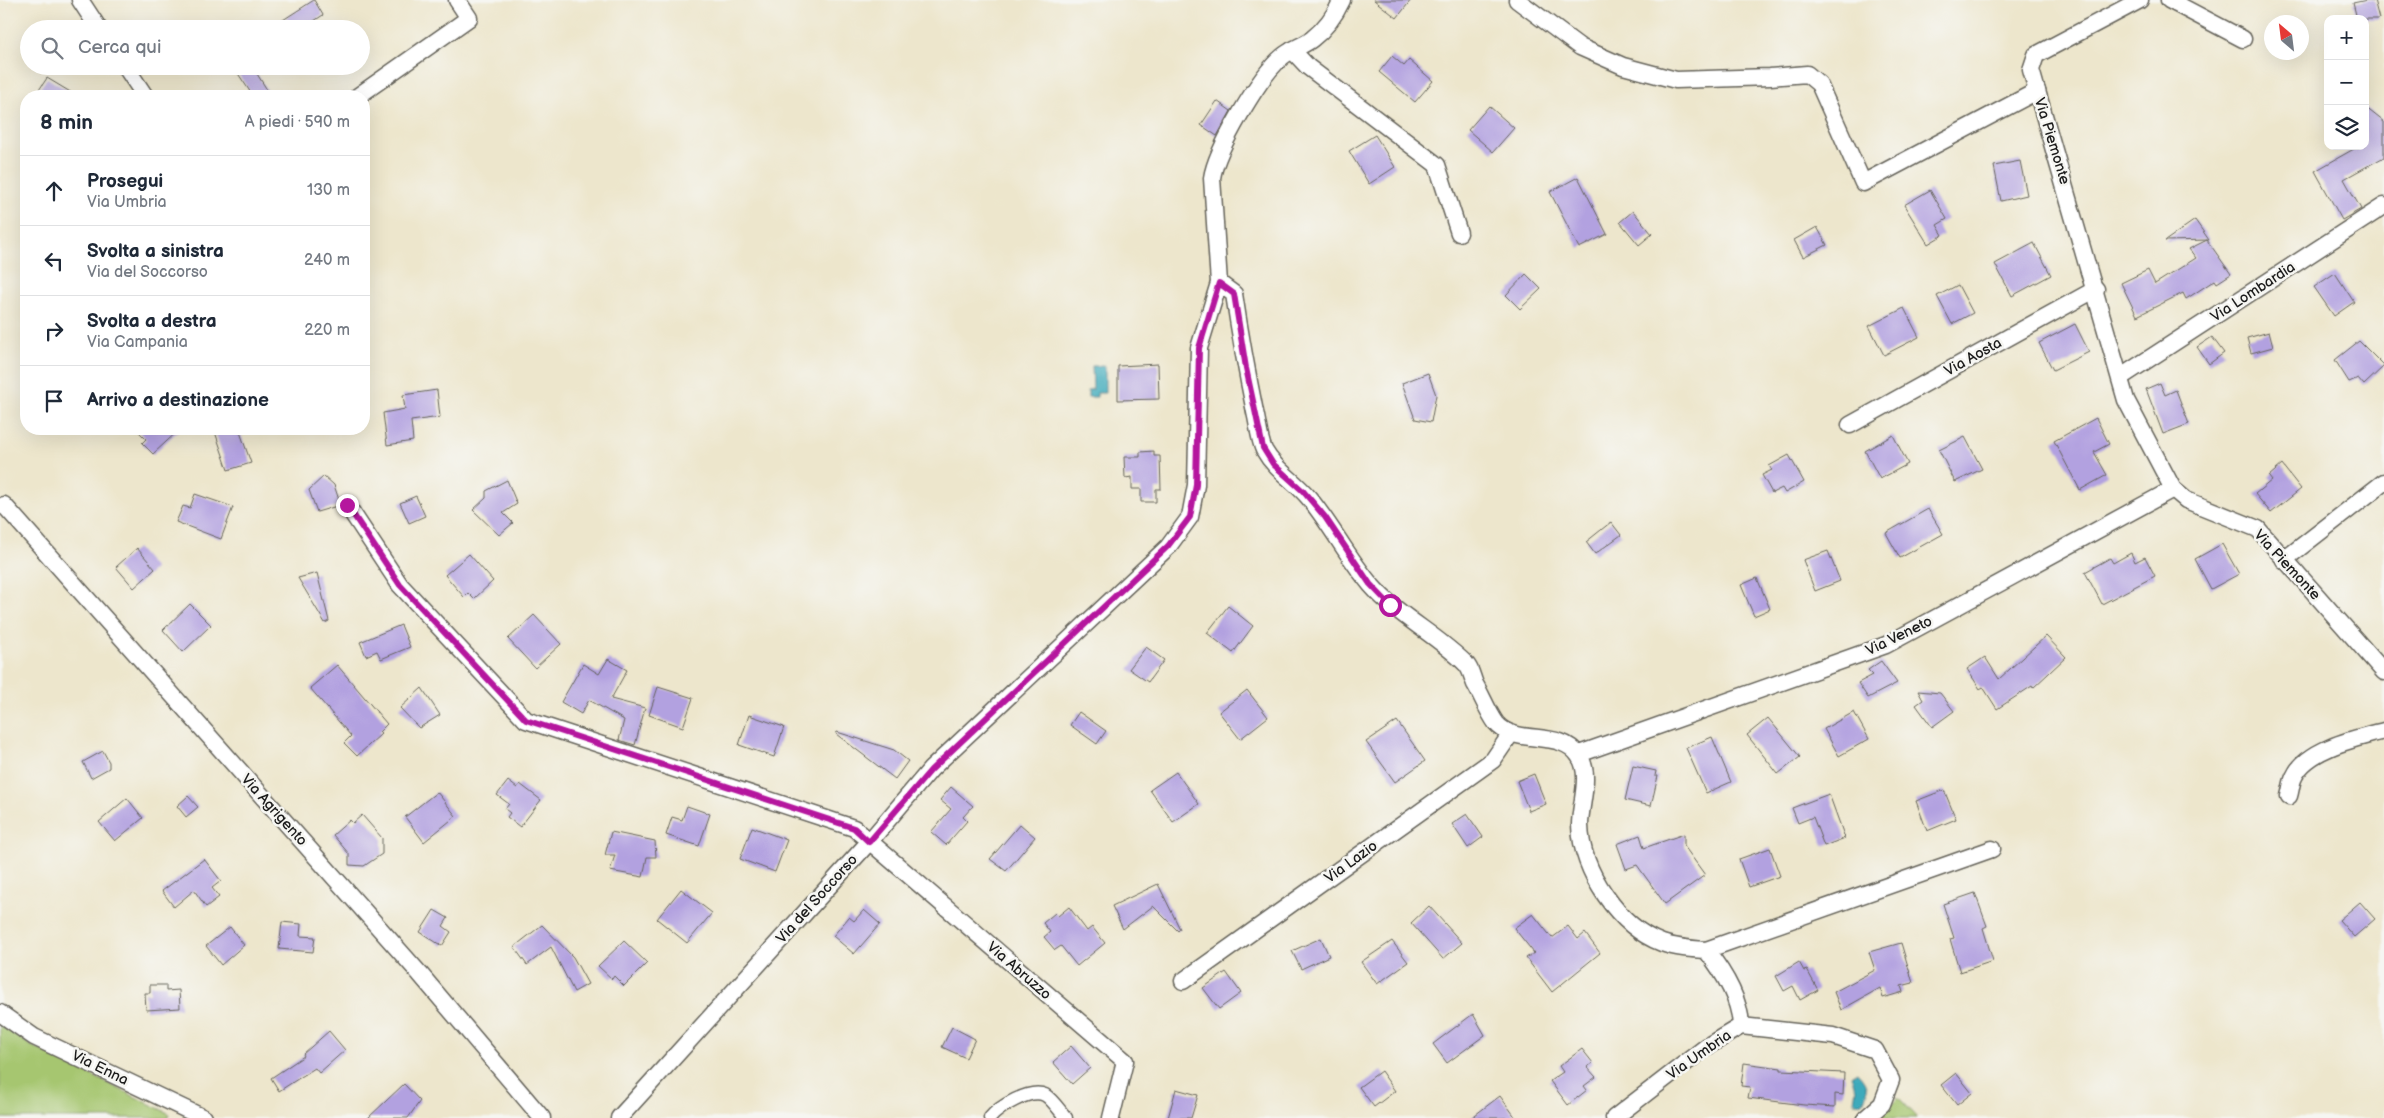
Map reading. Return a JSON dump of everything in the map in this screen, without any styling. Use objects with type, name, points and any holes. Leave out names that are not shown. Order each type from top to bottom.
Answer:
[{"type":"street","points":[[80,0],[93,20]]},
{"type":"street","points":[[367,90],[469,18],[457,0]]},
{"type":"street","name":"Via del Soccorso","points":[[619,1118],[869,842],[931,770],[1168,546],[1190,517],[1196,485],[1199,348],[1219,283],[1212,178],[1214,164],[1223,144],[1264,77],[1282,57],[1312,39],[1325,27],[1342,0]]},
{"type":"street","name":"Via Piemonte","points":[[1517,0],[1580,46],[1623,66],[1676,80],[1807,74],[1818,84],[1863,184],[2037,91],[2096,289],[2126,400],[2173,489],[2186,500],[2258,529],[2384,672]]},
{"type":"street","points":[[2037,91],[2031,70],[2036,55],[2140,0]]},
{"type":"street","points":[[2169,0],[2243,39]]},
{"type":"street","points":[[1292,50],[1308,66],[1437,165],[1459,233]]},
{"type":"street","points":[[131,75],[141,90]]},
{"type":"street","name":"Via Lombardia","points":[[2121,377],[2384,206]]},
{"type":"street","points":[[1219,283],[1234,294],[1246,368],[1263,448],[1273,464],[1303,491],[1325,517],[1370,584],[1390,605],[1468,666],[1497,723],[1510,734],[1532,736],[1566,744],[1578,754],[1584,764],[1585,774],[1580,828],[1583,844],[1595,879],[1606,897],[1641,932],[1662,943],[1682,948],[1706,950],[1992,849]]},
{"type":"street","name":"Via Aosta","points":[[1850,425],[2096,289]]},
{"type":"street","points":[[2284,560],[2384,482]]},
{"type":"street","name":"Via Veneto","points":[[1578,754],[1886,646],[2173,489]]},
{"type":"street","name":"Via Agrigento","points":[[4,505],[420,974],[542,1118]]},
{"type":"street","points":[[347,505],[400,585],[526,720],[854,828],[869,842]]},
{"type":"street","points":[[2289,796],[2294,777],[2302,764],[2342,742],[2384,731]]},
{"type":"street","name":"Via Lazio","points":[[1183,981],[1493,760],[1510,734]]},
{"type":"street","name":"Via Abruzzo","points":[[869,842],[1125,1061],[1111,1118]]},
{"type":"street","name":"Via Umbria","points":[[1614,1118],[1706,1047],[1741,1026],[1741,1014],[1723,974],[1706,950]]},
{"type":"street","name":"Via Enna","points":[[0,1013],[34,1037],[204,1118]]},
{"type":"street","points":[[1741,1026],[1833,1036],[1875,1050],[1891,1080],[1882,1104],[1866,1118]]},
{"type":"street","points":[[990,1118],[1005,1106],[1035,1093],[1046,1095],[1066,1118]]},
{"type":"green space","points":[[0,1025],[30,1045],[170,1114],[168,1118],[0,1118]]},
{"type":"green space","points":[[1898,1097],[1918,1118],[1877,1118]]},
{"type":"water","points":[[1092,366],[1105,366],[1105,393],[1097,393],[1097,397],[1088,397],[1088,390],[1093,389]]},
{"type":"water","points":[[1857,1072],[1865,1083],[1866,1094],[1863,1102],[1856,1103],[1854,1100],[1856,1089],[1851,1076]]},
{"type":"building","points":[[314,0],[323,15],[316,20],[283,20]]},
{"type":"building","points":[[1374,0],[1411,0],[1397,18]]},
{"type":"building","points":[[2374,0],[2379,19],[2369,19],[2369,15],[2356,15],[2353,3]]},
{"type":"building","points":[[1392,56],[1404,66],[1409,60],[1433,81],[1415,102],[1379,72]]},
{"type":"building","points":[[239,75],[258,75],[267,90],[249,90]]},
{"type":"building","points":[[47,78],[67,90],[39,90]]},
{"type":"building","points":[[1217,101],[1231,111],[1217,136],[1201,125]]},
{"type":"building","points":[[1489,106],[1514,128],[1493,152],[1468,130]]},
{"type":"building","points":[[2369,110],[2384,122],[2384,157],[2344,179],[2361,209],[2342,220],[2315,171],[2352,150],[2369,150]]},
{"type":"building","points":[[1375,135],[1395,167],[1369,184],[1349,151]]},
{"type":"building","points":[[2020,161],[2027,195],[2001,201],[1994,166]]},
{"type":"building","points":[[1578,177],[1607,234],[1579,248],[1550,192]]},
{"type":"building","points":[[1930,190],[1947,219],[1937,225],[1943,235],[1928,244],[1904,205]]},
{"type":"building","points":[[1633,211],[1652,234],[1639,245],[1620,222]]},
{"type":"building","points":[[2195,220],[2209,240],[2165,241]]},
{"type":"building","points":[[1817,227],[1827,245],[1803,257],[1794,240]]},
{"type":"building","points":[[2207,240],[2231,274],[2217,283],[2215,280],[2186,299],[2183,293],[2137,316],[2121,283],[2148,270],[2155,284],[2196,258],[2189,249]]},
{"type":"building","points":[[2034,243],[2051,275],[2012,296],[1995,264]]},
{"type":"building","points":[[2335,273],[2354,302],[2334,316],[2314,287]]},
{"type":"building","points":[[1526,274],[1541,289],[1520,309],[1506,295]]},
{"type":"building","points":[[1958,285],[1973,313],[1952,324],[1937,296]]},
{"type":"building","points":[[1904,308],[1919,337],[1884,355],[1869,326]]},
{"type":"building","points":[[2075,324],[2089,352],[2053,370],[2039,343]]},
{"type":"building","points":[[2269,332],[2273,347],[2251,353],[2247,338]]},
{"type":"building","points":[[2212,337],[2224,353],[2209,364],[2197,347]]},
{"type":"building","points":[[2359,341],[2384,366],[2364,385],[2358,378],[2349,382],[2335,360]]},
{"type":"building","points":[[1158,364],[1159,399],[1118,400],[1118,366]]},
{"type":"building","points":[[1428,373],[1436,395],[1431,422],[1415,419],[1402,383]]},
{"type":"building","points":[[2160,383],[2165,395],[2176,390],[2189,424],[2163,434],[2146,389]]},
{"type":"building","points":[[437,390],[440,417],[411,421],[413,441],[387,445],[383,413],[405,409],[403,395]]},
{"type":"building","points":[[2096,418],[2109,444],[2094,452],[2107,475],[2080,490],[2054,441]]},
{"type":"building","points":[[142,435],[174,435],[153,454],[142,443],[146,439]]},
{"type":"building","points":[[216,435],[241,435],[251,463],[228,470]]},
{"type":"building","points":[[1893,435],[1908,464],[1880,479],[1865,451]]},
{"type":"building","points":[[1965,437],[1982,469],[1955,482],[1939,450]]},
{"type":"building","points":[[1154,451],[1154,456],[1160,456],[1161,489],[1156,489],[1156,502],[1141,502],[1141,489],[1132,489],[1132,477],[1125,478],[1124,457],[1140,457],[1140,452]]},
{"type":"building","points":[[1789,455],[1804,482],[1785,493],[1782,488],[1772,493],[1762,475],[1772,470],[1769,466]]},
{"type":"building","points":[[2282,465],[2301,489],[2271,513],[2255,494],[2272,480],[2269,476]]},
{"type":"building","points":[[324,476],[334,485],[339,500],[337,506],[317,512],[309,490]]},
{"type":"building","points":[[507,480],[517,504],[503,513],[513,523],[499,535],[473,510],[486,498],[486,491]]},
{"type":"building","points":[[195,494],[233,507],[221,539],[176,522],[183,506],[190,508]]},
{"type":"building","points":[[416,496],[425,516],[409,523],[400,503]]},
{"type":"building","points":[[1928,509],[1943,534],[1900,558],[1886,533]]},
{"type":"building","points":[[1611,522],[1621,535],[1595,554],[1586,542]]},
{"type":"building","points":[[2222,544],[2239,574],[2211,589],[2195,559]]},
{"type":"building","points":[[137,548],[155,569],[134,588],[116,567]]},
{"type":"building","points":[[1828,551],[1840,581],[1815,591],[1803,560]]},
{"type":"building","points":[[2131,553],[2135,562],[2145,557],[2155,576],[2102,604],[2085,572],[2110,558],[2113,563]]},
{"type":"building","points":[[469,554],[493,581],[474,599],[468,593],[464,597],[445,575]]},
{"type":"building","points":[[317,573],[329,621],[325,623],[298,578]]},
{"type":"building","points":[[1757,578],[1770,609],[1754,616],[1741,585]]},
{"type":"building","points":[[190,604],[211,625],[183,652],[163,630]]},
{"type":"building","points":[[1228,606],[1253,626],[1233,653],[1207,633]]},
{"type":"building","points":[[534,615],[561,644],[535,668],[508,639]]},
{"type":"building","points":[[401,625],[410,647],[381,659],[377,651],[366,656],[360,642]]},
{"type":"building","points":[[2046,636],[2066,657],[2033,688],[2032,686],[1997,709],[1983,687],[1980,689],[1967,669],[1985,657],[1999,679]]},
{"type":"building","points":[[1146,647],[1164,660],[1148,682],[1129,669]]},
{"type":"building","points":[[608,659],[627,670],[611,699],[645,708],[635,745],[619,740],[624,720],[589,700],[581,714],[561,702],[583,664],[599,674]]},
{"type":"building","points":[[1881,661],[1897,683],[1868,698],[1858,683],[1873,675],[1868,670]]},
{"type":"building","points":[[337,665],[387,724],[379,732],[381,734],[357,756],[344,743],[351,736],[310,688]]},
{"type":"building","points":[[658,687],[693,698],[683,727],[649,715]]},
{"type":"building","points":[[422,688],[440,715],[419,728],[400,708]]},
{"type":"building","points":[[1247,690],[1268,717],[1240,739],[1219,712]]},
{"type":"building","points":[[1918,691],[1940,693],[1954,711],[1932,727],[1916,705],[1923,700]]},
{"type":"building","points":[[1079,712],[1106,731],[1097,744],[1070,725]]},
{"type":"building","points":[[1854,712],[1869,739],[1839,756],[1824,729]]},
{"type":"building","points":[[749,715],[784,727],[774,757],[739,745]]},
{"type":"building","points":[[1768,718],[1800,757],[1778,774],[1747,735]]},
{"type":"building","points":[[1397,721],[1425,761],[1395,782],[1366,742]]},
{"type":"building","points":[[837,732],[894,750],[908,761],[895,779],[836,734]]},
{"type":"building","points":[[1712,737],[1731,782],[1706,793],[1686,748]]},
{"type":"building","points":[[103,751],[109,762],[109,768],[91,778],[83,762]]},
{"type":"building","points":[[1633,766],[1656,771],[1655,776],[1658,776],[1651,806],[1625,800]]},
{"type":"building","points":[[1176,772],[1199,804],[1173,822],[1150,790]]},
{"type":"building","points":[[1534,774],[1546,804],[1529,811],[1517,781]]},
{"type":"building","points":[[508,781],[517,788],[520,784],[541,800],[520,827],[507,817],[510,813],[505,809],[509,804],[497,795]]},
{"type":"building","points":[[951,787],[973,806],[963,817],[967,821],[946,845],[931,832],[951,809],[940,800]]},
{"type":"building","points":[[1944,790],[1956,819],[1927,831],[1916,801]]},
{"type":"building","points":[[437,792],[456,816],[424,842],[405,817]]},
{"type":"building","points":[[1829,794],[1845,838],[1824,846],[1813,817],[1798,823],[1792,808]]},
{"type":"building","points":[[188,796],[198,807],[186,817],[177,806]]},
{"type":"building","points":[[127,798],[143,818],[115,841],[99,822]]},
{"type":"building","points":[[687,806],[710,814],[699,846],[666,835],[672,817],[682,820]]},
{"type":"building","points":[[1467,814],[1483,837],[1468,848],[1452,824]]},
{"type":"building","points":[[362,815],[382,838],[382,854],[364,866],[349,865],[349,854],[333,835],[350,820],[353,823]]},
{"type":"building","points":[[1020,824],[1035,837],[1006,871],[990,859]]},
{"type":"building","points":[[752,827],[787,840],[775,872],[740,859]]},
{"type":"building","points":[[611,832],[655,841],[656,857],[647,857],[643,877],[610,871],[615,855],[605,855]]},
{"type":"building","points":[[1684,834],[1684,846],[1705,875],[1665,904],[1637,865],[1626,869],[1617,844],[1640,835],[1644,848]]},
{"type":"building","points":[[1770,848],[1780,876],[1749,887],[1739,859]]},
{"type":"building","points":[[204,859],[221,881],[212,888],[219,897],[206,907],[194,890],[174,907],[162,891]]},
{"type":"building","points":[[1158,884],[1180,929],[1178,931],[1153,906],[1123,929],[1112,906]]},
{"type":"building","points":[[681,889],[712,913],[687,943],[657,919]]},
{"type":"building","points":[[1975,893],[1987,926],[1983,928],[1993,961],[1960,972],[1950,939],[1954,938],[1943,904]]},
{"type":"building","points":[[2360,902],[2375,919],[2354,937],[2339,920]]},
{"type":"building","points":[[1429,906],[1462,943],[1443,959],[1411,923]]},
{"type":"building","points":[[1069,907],[1087,931],[1092,927],[1105,943],[1077,966],[1061,946],[1055,950],[1044,937],[1050,932],[1043,923],[1055,913],[1058,916]]},
{"type":"building","points":[[434,910],[448,918],[443,926],[451,932],[442,946],[420,932]]},
{"type":"building","points":[[864,910],[880,924],[854,954],[833,936],[849,917],[854,921]]},
{"type":"building","points":[[1533,914],[1552,938],[1568,926],[1578,939],[1585,933],[1600,953],[1552,992],[1526,958],[1534,953],[1514,928]]},
{"type":"building","points":[[282,922],[301,924],[300,936],[315,937],[313,952],[279,949]]},
{"type":"building","points":[[542,925],[573,957],[588,984],[574,992],[551,947],[527,965],[514,947]]},
{"type":"building","points":[[230,927],[244,945],[221,965],[206,946]]},
{"type":"building","points":[[1321,938],[1329,956],[1301,969],[1292,951]]},
{"type":"building","points":[[624,941],[647,963],[624,986],[614,976],[612,979],[598,966]]},
{"type":"building","points":[[1392,941],[1408,962],[1377,984],[1361,962]]},
{"type":"building","points":[[1901,943],[1913,983],[1901,986],[1903,992],[1883,998],[1880,988],[1841,1010],[1834,992],[1875,970],[1869,952]]},
{"type":"building","points":[[1799,962],[1804,971],[1807,970],[1818,990],[1800,1000],[1793,986],[1784,991],[1776,976]]},
{"type":"building","points":[[1226,972],[1241,993],[1219,1009],[1203,988]]},
{"type":"building","points":[[150,985],[166,985],[166,991],[179,990],[180,1008],[146,1010],[145,993],[150,993]]},
{"type":"building","points":[[1473,1014],[1485,1035],[1447,1063],[1433,1044]]},
{"type":"building","points":[[952,1027],[975,1039],[966,1058],[942,1047]]},
{"type":"building","points":[[329,1031],[345,1050],[319,1073],[315,1068],[279,1091],[271,1078],[304,1056],[303,1054]]},
{"type":"building","points":[[1071,1046],[1090,1068],[1072,1084],[1053,1062]]},
{"type":"building","points":[[1582,1049],[1593,1063],[1587,1067],[1596,1077],[1584,1086],[1587,1090],[1568,1105],[1550,1081],[1563,1072],[1559,1066]]},
{"type":"building","points":[[1744,1063],[1781,1068],[1781,1070],[1844,1073],[1843,1095],[1835,1094],[1835,1107],[1748,1098],[1750,1087],[1741,1086]]},
{"type":"building","points":[[1381,1071],[1395,1091],[1374,1107],[1359,1087]]},
{"type":"building","points":[[1956,1073],[1972,1093],[1957,1105],[1941,1085]]},
{"type":"building","points":[[404,1084],[420,1101],[408,1118],[368,1118]]},
{"type":"building","points":[[1176,1089],[1198,1095],[1191,1118],[1168,1118]]},
{"type":"building","points":[[1500,1096],[1516,1118],[1471,1118]]},
{"type":"route","points":[[347,505],[400,585],[526,720],[560,733],[854,828],[869,842],[931,770],[1168,546],[1190,517],[1196,485],[1199,348],[1203,329],[1219,283],[1234,294],[1246,368],[1263,448],[1273,464],[1303,491],[1325,517],[1370,584],[1390,605]]}]
